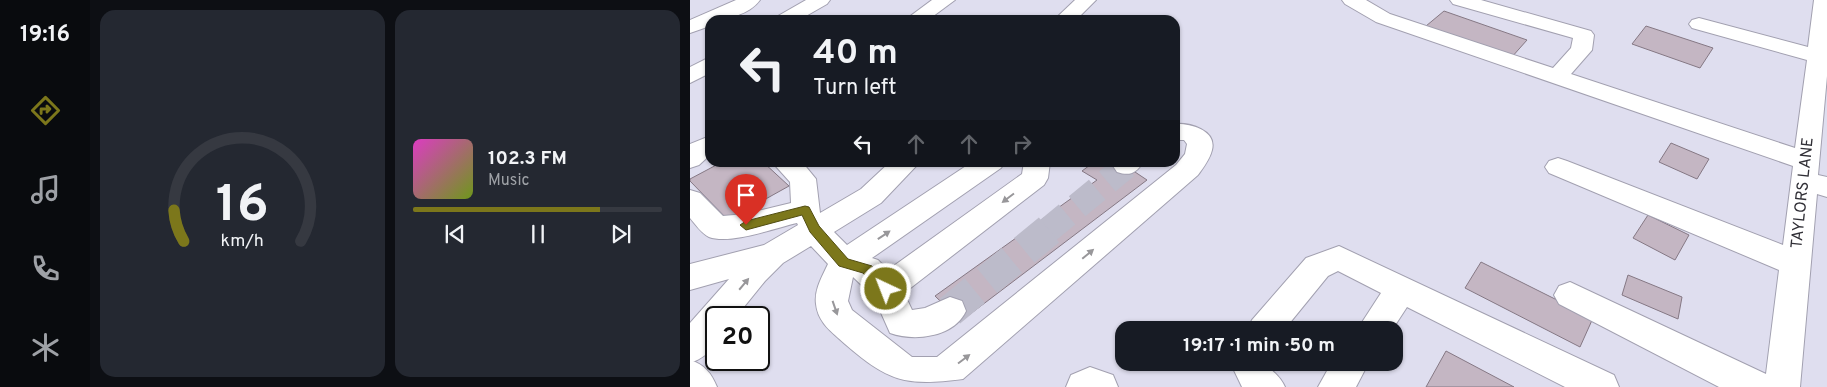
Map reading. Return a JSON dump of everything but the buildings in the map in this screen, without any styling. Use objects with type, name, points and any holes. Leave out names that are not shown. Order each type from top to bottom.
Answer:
[{"type":"main road","points":[[721,15],[750,0]]},
{"type":"main road","points":[[794,15],[820,0]]},
{"type":"main road","points":[[922,15],[945,0]]},
{"type":"main road","points":[[1070,15],[1086,0]]},
{"type":"main road","points":[[1352,0],[1383,18],[1558,75],[1813,176]]},
{"type":"main road","points":[[1460,0],[1584,35],[1581,50],[1558,75]]},
{"type":"main road","name":"TAYLORS LANE","points":[[1782,387],[1795,263],[1813,176],[1820,96],[1818,56],[1825,3]]},
{"type":"main road","points":[[690,27],[705,21]]},
{"type":"main road","points":[[1699,24],[1818,56]]},
{"type":"main road","points":[[690,76],[705,67]]},
{"type":"main road","points":[[985,167],[844,262],[833,286],[832,298],[836,314],[900,373],[917,378],[937,376],[968,356],[1185,172],[1196,160],[1200,148],[1198,139],[1191,133],[1180,132]]},
{"type":"main road","points":[[690,160],[695,153],[705,147]]},
{"type":"main road","points":[[789,167],[802,179],[810,220],[844,262],[867,270],[886,289],[902,323],[932,322],[950,311]]},
{"type":"main road","points":[[690,200],[717,228],[810,220],[871,196],[902,167]]},
{"type":"main road","points":[[886,289],[1035,178],[1036,167]]},
{"type":"main road","points":[[1558,168],[1795,263]]},
{"type":"main road","points":[[690,348],[754,272],[810,220]]},
{"type":"main road","points":[[690,277],[772,255]]},
{"type":"main road","points":[[1272,321],[1317,267],[1339,258],[1601,387]]},
{"type":"main road","points":[[1380,321],[1401,289]]},
{"type":"main road","points":[[1570,295],[1755,387]]},
{"type":"main road","points":[[1251,371],[1256,381],[1267,387]]},
{"type":"main road","points":[[1336,387],[1346,371]]},
{"type":"main road","points":[[690,376],[699,387]]},
{"type":"main road","points":[[1084,387],[1090,384],[1100,387]]},
{"type":"tunnel","points":[[1047,231],[1125,167]]},
{"type":"tunnel","points":[[950,311],[1049,230]]},
{"type":"route","points":[[746,225],[782,214],[805,210],[814,229],[844,262],[867,270],[886,289]]}]
